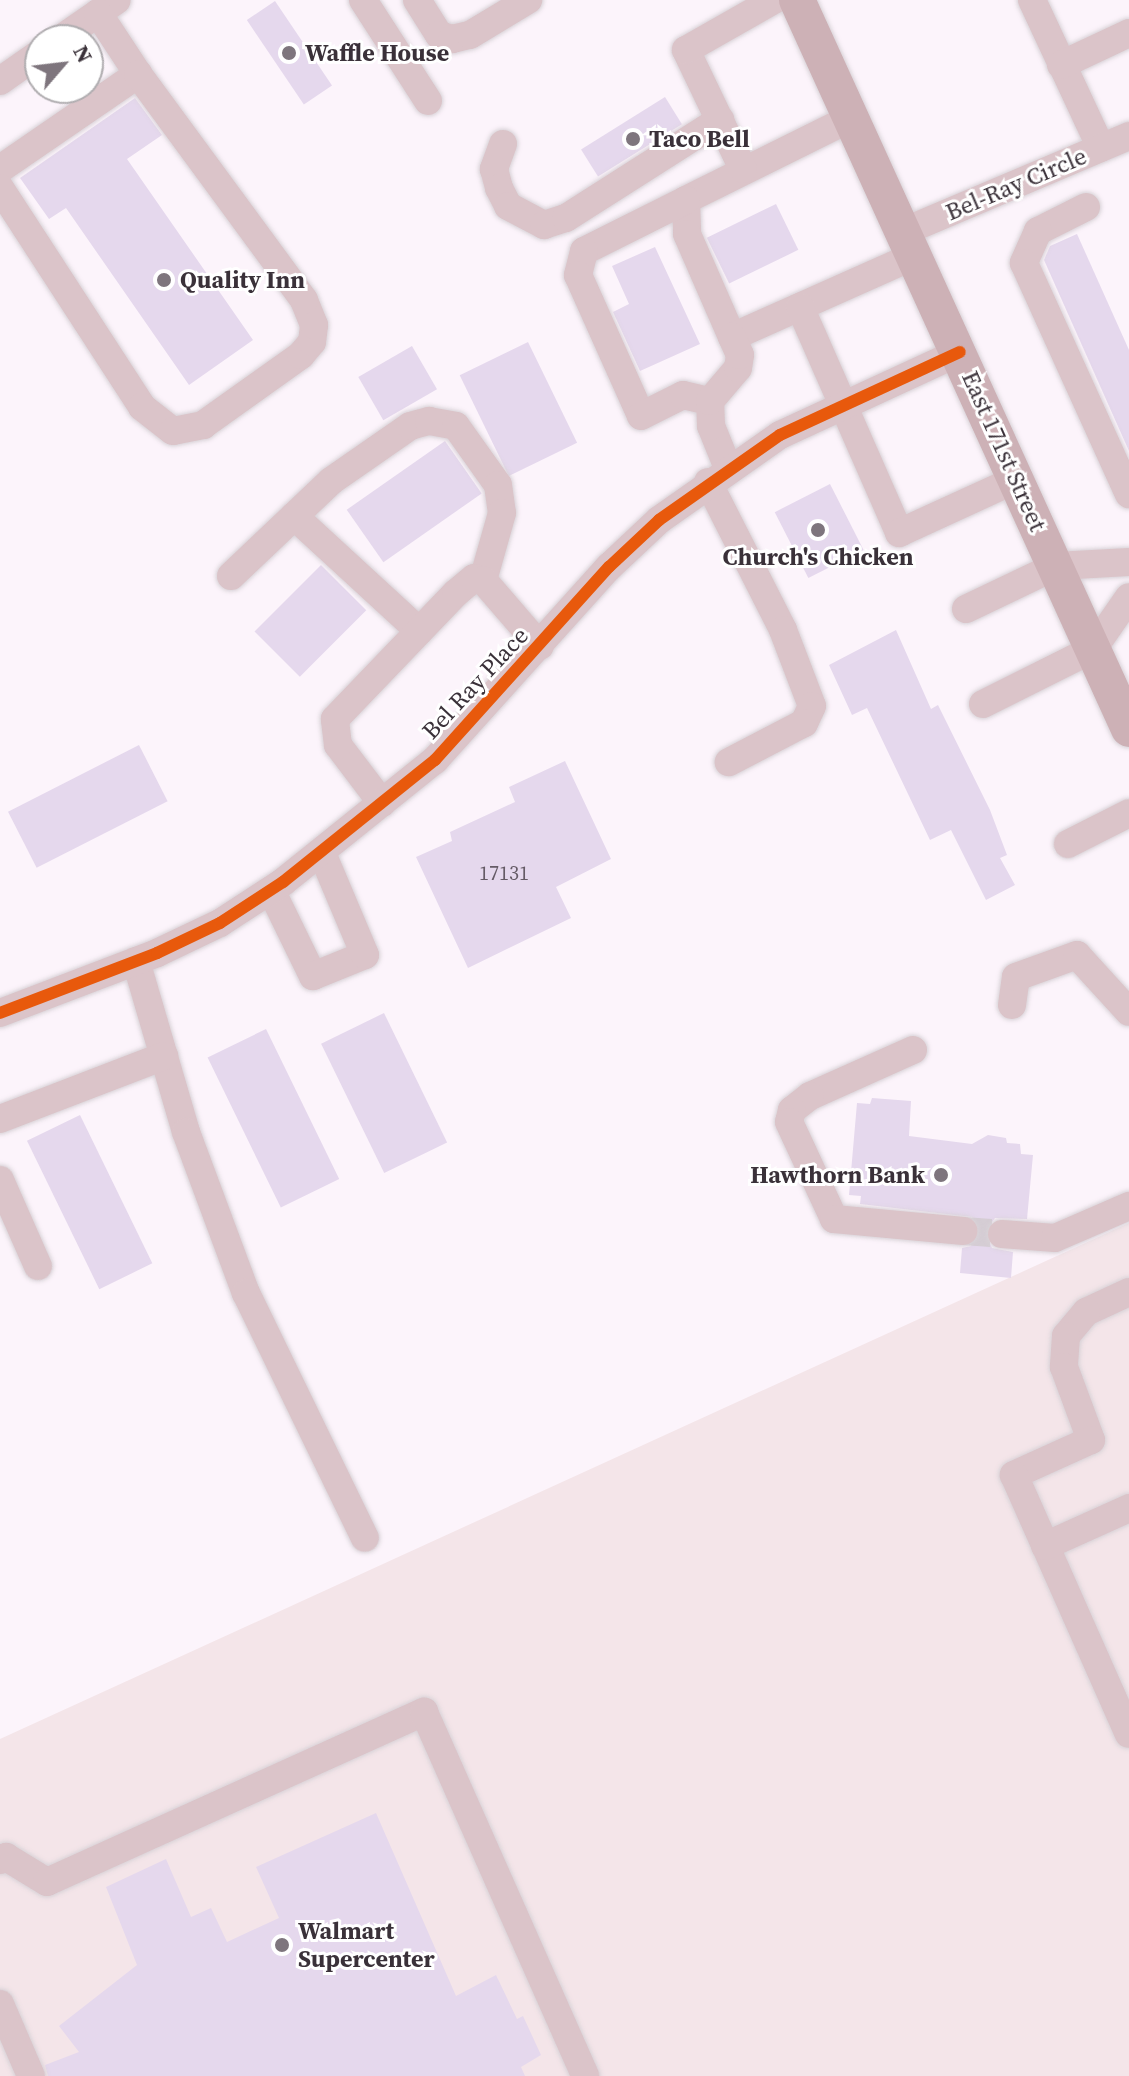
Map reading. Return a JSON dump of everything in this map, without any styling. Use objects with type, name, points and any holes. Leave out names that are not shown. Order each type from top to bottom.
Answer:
[{"type":"main road","name":"East 171st Street","points":[[797,0],[960,352],[1129,729]]},
{"type":"street","points":[[363,0],[428,101]]},
{"type":"street","points":[[417,0],[439,35],[452,39],[470,35],[528,0]]},
{"type":"street","points":[[743,169],[686,50],[774,0]]},
{"type":"street","points":[[1032,0],[1101,148]]},
{"type":"street","points":[[0,188],[142,407],[173,431],[203,425],[301,355],[312,342],[314,325],[304,300],[138,74],[107,6],[82,24]]},
{"type":"street","points":[[1061,65],[1129,33]]},
{"type":"street","points":[[0,81],[24,64]]},
{"type":"street","points":[[0,169],[138,74]]},
{"type":"street","points":[[710,401],[683,395],[641,416],[578,275],[584,251],[743,169],[851,118]]},
{"type":"street","points":[[503,144],[494,169],[508,206],[544,225],[566,218],[720,120]]},
{"type":"street","name":"Bel-Ray Circle","points":[[732,337],[800,307],[909,244],[1129,136]]},
{"type":"street","points":[[686,200],[687,234],[740,355],[738,368],[710,401],[718,475],[812,706],[804,723],[729,762]]},
{"type":"street","points":[[1086,207],[1038,231],[1024,263],[1129,494]]},
{"type":"street","points":[[800,307],[899,533],[1017,479]]},
{"type":"street","name":"Bel Ray Place","points":[[0,1013],[136,961],[220,923],[271,890],[322,853],[435,760],[609,567],[718,475],[840,404],[960,352]]},
{"type":"street","points":[[231,576],[331,481],[410,426],[452,422],[498,485],[501,499],[483,580]]},
{"type":"street","points":[[294,516],[419,631]]},
{"type":"street","points":[[966,609],[1056,566],[1129,562]]},
{"type":"street","points":[[483,580],[540,646]]},
{"type":"street","points":[[382,803],[338,745],[335,719],[467,583],[483,580]]},
{"type":"street","points":[[983,704],[1093,649],[1129,597]]},
{"type":"street","points":[[1068,844],[1129,813]]},
{"type":"street","points":[[271,890],[313,976],[365,955],[322,853]]},
{"type":"street","points":[[1012,1005],[1016,977],[1077,955],[1129,1012]]},
{"type":"street","points":[[136,961],[186,1132],[246,1293],[365,1538]]},
{"type":"street","points":[[913,1050],[810,1096],[792,1110],[789,1122],[834,1219],[963,1231]]},
{"type":"street","points":[[0,1119],[164,1056]]},
{"type":"street","points":[[0,1180],[38,1266]]},
{"type":"street","points":[[1002,1234],[1055,1238],[1129,1206]]},
{"type":"street","points":[[1129,1292],[1086,1312],[1066,1336],[1064,1367],[1091,1440],[1014,1475],[1129,1734]]},
{"type":"street","points":[[1045,1546],[1129,1508]]},
{"type":"street","points":[[0,1860],[6,1857],[47,1882],[424,1712],[585,2076]]},
{"type":"street","points":[[0,2004],[31,2076]]},
{"type":"shaded area","points":[[1129,1223],[1129,2076],[0,2076],[0,1739]]},
{"type":"building","name":"Waffle House","points":[[275,1],[332,86],[304,105],[247,20]]},
{"type":"building","name":"Taco Bell","points":[[665,97],[682,124],[598,177],[581,149]]},
{"type":"building","name":"Quality Inn","points":[[135,98],[162,135],[127,159],[253,340],[189,385],[66,208],[49,219],[20,178]]},
{"type":"building","points":[[776,204],[798,250],[729,284],[707,238]]},
{"type":"building","points":[[1077,234],[1129,350],[1129,451],[1044,260],[1050,246]]},
{"type":"building","points":[[655,247],[700,344],[640,371],[613,312],[629,304],[612,266]]},
{"type":"building","points":[[528,342],[577,443],[509,476],[460,375]]},
{"type":"building","points":[[412,346],[437,389],[383,420],[358,377]]},
{"type":"building","points":[[445,441],[482,493],[383,562],[347,510]]},
{"type":"building","name":"Church's Chicken","points":[[830,484],[864,550],[808,578],[775,512]]},
{"type":"building","points":[[321,565],[366,610],[300,677],[255,631]]},
{"type":"building","points":[[896,630],[931,709],[938,705],[990,810],[1007,855],[1000,858],[1015,885],[986,900],[951,830],[930,840],[867,708],[852,715],[829,665]]},
{"type":"building","points":[[139,745],[168,801],[37,868],[8,812]]},
{"type":"building","points":[[565,761],[611,859],[556,887],[571,918],[468,968],[416,857],[452,841],[450,832],[515,802],[509,787]]},
{"type":"building","points":[[384,1013],[447,1142],[384,1173],[321,1044]]},
{"type":"building","points":[[266,1029],[339,1179],[281,1208],[208,1057]]},
{"type":"building","name":"Hawthorn Bank","points":[[872,1098],[911,1101],[909,1136],[972,1144],[988,1135],[1006,1138],[1007,1143],[1020,1144],[1021,1154],[1033,1155],[1027,1219],[995,1218],[985,1232],[992,1248],[1013,1252],[1011,1278],[960,1273],[962,1248],[971,1246],[980,1233],[972,1217],[860,1204],[861,1196],[849,1195],[857,1103],[870,1104]]},
{"type":"building","points":[[80,1115],[152,1263],[99,1289],[27,1141]]},
{"type":"building","name":"Walmart Supercenter","points":[[376,1813],[456,1996],[496,1975],[517,2019],[523,2016],[541,2055],[521,2067],[525,2076],[48,2076],[45,2065],[79,2052],[59,2026],[137,1965],[106,1887],[166,1859],[191,1917],[211,1908],[227,1942],[279,1918],[256,1867]]},
{"type":"tunnel","points":[[963,1231],[1002,1234]]},
{"type":"cycle path","points":[[0,1013],[157,953],[220,923],[283,882],[435,760],[609,567],[659,520],[780,435],[960,352]]},
{"type":"place","name":"Waffle House","points":[[289,53]]},
{"type":"place","name":"Taco Bell","points":[[633,139]]},
{"type":"place","name":"Quality Inn","points":[[164,280]]},
{"type":"place","name":"Church's Chicken","points":[[818,530]]},
{"type":"place","name":"Hawthorn Bank","points":[[941,1175]]},
{"type":"place","name":"Walmart Supercenter","points":[[282,1945]]}]
